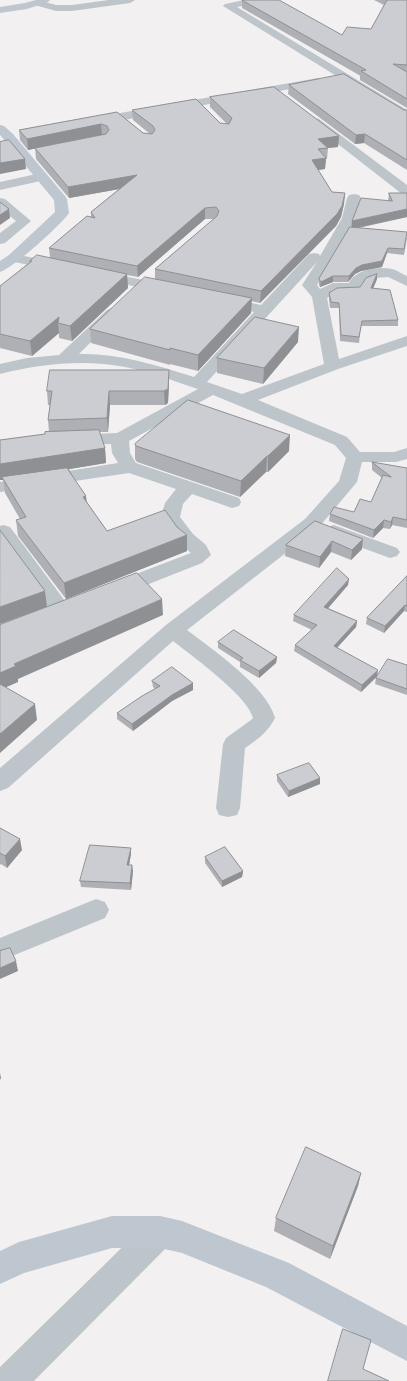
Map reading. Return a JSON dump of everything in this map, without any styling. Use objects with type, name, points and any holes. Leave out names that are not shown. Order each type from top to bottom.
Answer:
[{"type":"street","points":[[0,10],[28,6],[42,1],[56,8],[72,8],[130,0]]},
{"type":"street","points":[[259,0],[228,6],[407,115]]},
{"type":"street","points":[[83,124],[343,76]]},
{"type":"street","points":[[272,89],[285,98]]},
{"type":"street","points":[[196,102],[206,112]]},
{"type":"street","points":[[303,112],[407,191]]},
{"type":"street","points":[[120,117],[131,126]]},
{"type":"street","points":[[0,148],[8,137],[24,135]]},
{"type":"street","points":[[0,268],[14,258],[62,213],[60,199],[44,175],[24,156],[8,137]]},
{"type":"street","points":[[0,180],[44,175]]},
{"type":"street","points":[[0,186],[44,175]]},
{"type":"street","points":[[332,366],[319,296],[309,285],[322,266],[349,218],[354,198]]},
{"type":"street","points":[[0,202],[24,221],[0,240]]},
{"type":"street","points":[[14,258],[180,292]]},
{"type":"street","points":[[52,440],[121,438],[205,385],[264,310],[314,258]]},
{"type":"street","points":[[319,296],[333,287],[354,288],[358,279],[366,275],[390,273],[407,282]]},
{"type":"street","points":[[131,295],[154,274]]},
{"type":"street","points":[[211,298],[264,310]]},
{"type":"street","points":[[65,358],[120,305]]},
{"type":"street","points":[[243,400],[332,366],[407,341]]},
{"type":"street","points":[[0,369],[14,365],[65,358],[111,360],[134,364],[205,385],[341,441],[355,457],[396,457],[407,453]]},
{"type":"street","points":[[121,438],[118,445],[120,452],[123,460],[130,467],[232,502]]},
{"type":"street","points":[[0,782],[173,630],[312,523],[348,482],[355,457]]},
{"type":"street","points":[[0,488],[130,467]]},
{"type":"street","points":[[97,596],[195,559],[201,555],[199,549],[186,538],[170,517],[174,503],[188,487]]},
{"type":"street","points":[[312,523],[390,552]]},
{"type":"street","points":[[1,530],[68,607],[41,618]]},
{"type":"street","points":[[173,630],[217,665],[258,703],[264,712],[265,717],[261,723],[234,744],[228,808]]},
{"type":"street","points":[[0,950],[96,910]]},
{"type":"street","points":[[0,1268],[19,1258],[112,1232],[160,1232],[182,1237],[278,1275],[407,1344]]},
{"type":"street","points":[[10,1381],[160,1232]]},
{"type":"building","points":[[242,0],[279,0],[342,35],[347,27],[371,29],[387,0],[407,0],[407,65],[393,64],[407,72],[407,99],[361,71],[366,70]]},
{"type":"building","points":[[344,74],[404,110],[407,110],[407,160],[365,134],[356,135],[289,85]]},
{"type":"building","points":[[274,87],[339,136],[318,139],[328,148],[318,149],[326,158],[312,160],[332,192],[345,193],[342,206],[337,214],[261,291],[155,269],[217,216],[219,211],[216,207],[205,208],[137,266],[49,248],[87,216],[95,218],[91,212],[137,175],[68,187],[35,148],[106,134],[109,130],[107,126],[101,124],[27,139],[19,130],[117,112],[143,133],[152,134],[155,130],[153,126],[132,110],[196,99],[220,123],[229,124],[232,118],[210,97]]},
{"type":"building","points":[[9,140],[25,159],[0,163],[0,142]]},
{"type":"building","points":[[389,193],[407,193],[407,209],[352,221],[361,198],[392,201]]},
{"type":"building","points":[[0,202],[9,209],[0,215]]},
{"type":"building","points":[[350,227],[407,232],[404,249],[388,248],[382,261],[362,265],[356,268],[349,276],[333,276],[321,282],[319,279]]},
{"type":"building","points":[[37,255],[127,274],[70,326],[58,323],[59,317],[30,341],[0,334],[0,286],[32,261],[30,261]]},
{"type":"building","points":[[377,274],[371,288],[390,290],[398,320],[362,321],[359,337],[341,335],[339,303],[331,302],[329,293],[337,288],[360,287],[366,278]]},
{"type":"building","points":[[145,277],[252,298],[198,355],[170,348],[170,350],[90,329]]},
{"type":"building","points":[[255,317],[299,327],[264,368],[217,358]]},
{"type":"building","points":[[50,370],[169,370],[168,389],[164,391],[109,391],[107,418],[48,420],[52,391],[47,391]]},
{"type":"building","points":[[188,400],[290,435],[241,481],[136,446],[135,444]]},
{"type":"building","points":[[99,430],[105,448],[0,464],[0,440],[45,434],[45,432]]},
{"type":"building","points":[[372,462],[407,468],[407,520],[393,517],[391,522],[384,520],[374,530],[330,514],[334,507],[354,512],[360,499],[371,502],[383,475],[391,477]]},
{"type":"building","points":[[67,468],[86,496],[83,497],[107,531],[165,510],[177,527],[187,535],[64,583],[16,520],[26,517],[2,477]]},
{"type":"building","points":[[315,521],[363,539],[352,550],[332,541],[320,557],[286,545]]},
{"type":"building","points":[[0,530],[45,591],[0,607]]},
{"type":"building","points":[[337,568],[349,579],[324,607],[357,621],[334,646],[378,670],[362,685],[295,645],[317,625],[294,615]]},
{"type":"building","points":[[137,573],[162,599],[14,664],[16,666],[0,673],[0,625]]},
{"type":"building","points":[[407,576],[407,606],[405,605],[385,626],[367,618]]},
{"type":"building","points":[[234,630],[277,657],[259,671],[240,660],[243,658],[218,642]]},
{"type":"building","points":[[388,659],[407,665],[407,689],[376,678]]},
{"type":"building","points":[[172,667],[193,683],[172,695],[132,724],[117,713],[160,686],[152,681]]},
{"type":"building","points":[[0,684],[35,704],[0,734]]},
{"type":"building","points":[[309,763],[320,778],[289,791],[277,775]]},
{"type":"building","points":[[0,828],[20,839],[5,856],[0,853]]},
{"type":"building","points":[[90,845],[131,848],[127,865],[132,865],[130,883],[80,881]]},
{"type":"building","points":[[225,847],[243,871],[222,881],[205,857]]},
{"type":"building","points":[[10,948],[16,961],[0,968],[0,951]]},
{"type":"building","points":[[306,1147],[361,1173],[333,1246],[276,1218]]},
{"type":"building","points":[[343,1329],[371,1340],[363,1369],[389,1381],[328,1381]]}]
